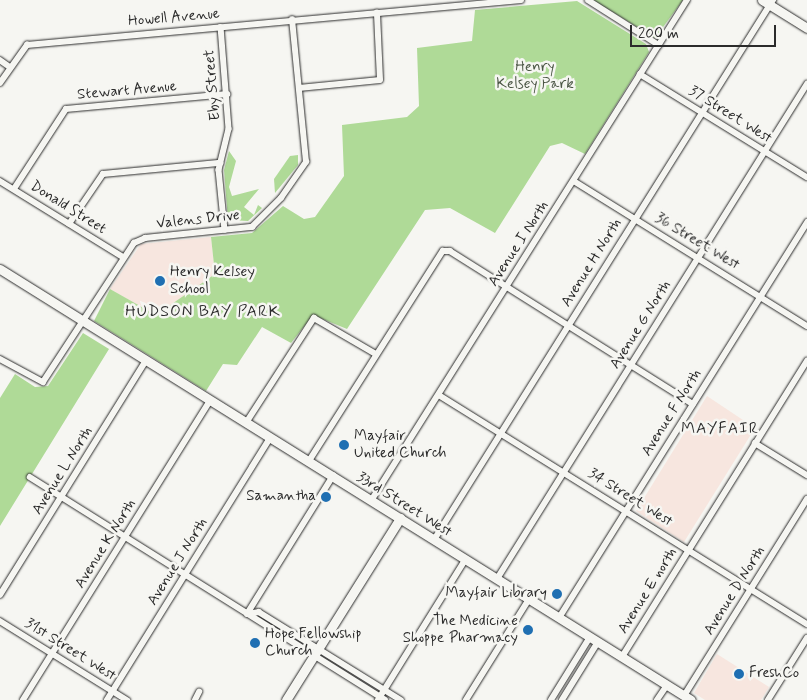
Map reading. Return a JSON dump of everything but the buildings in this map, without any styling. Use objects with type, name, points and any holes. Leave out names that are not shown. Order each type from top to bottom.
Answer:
[{"type":"main road","points":[[769,2],[807,28]]},
{"type":"main road","name":"33rd Street West","points":[[0,269],[688,698]]},
{"type":"main road","points":[[286,700],[400,518]]},
{"type":"street","name":"Howell Avenue","points":[[0,83],[27,44],[521,0]]},
{"type":"street","points":[[588,0],[659,45]]},
{"type":"street","name":"Avenue I North","points":[[371,501],[687,0]]},
{"type":"street","name":"Avenue H North","points":[[434,540],[769,2]]},
{"type":"street","points":[[299,88],[380,80],[377,13]]},
{"type":"street","name":"Valens Drive","points":[[0,359],[43,382],[84,322],[122,257],[145,238],[256,225],[304,170],[299,88],[292,20]]},
{"type":"street","name":"Eby Street","points":[[221,27],[230,129],[220,163],[224,230]]},
{"type":"street","points":[[0,60],[10,67]]},
{"type":"street","name":"37 Street West","points":[[640,74],[807,177]]},
{"type":"street","name":"Avenue G North","points":[[497,579],[807,84]]},
{"type":"street","name":"Stewart Avenue","points":[[14,189],[66,110],[227,94]]},
{"type":"street","points":[[69,224],[103,174],[220,163]]},
{"type":"street","name":"Donald Street","points":[[0,181],[122,257]]},
{"type":"street","name":"36 Street West","points":[[574,181],[807,326]]},
{"type":"street","name":"Avenue F North","points":[[559,618],[807,222]]},
{"type":"street","points":[[309,461],[440,254],[450,251],[693,404]]},
{"type":"street","points":[[246,423],[314,318],[376,354]]},
{"type":"street","name":"Avenue L North","points":[[0,595],[146,360]]},
{"type":"street","name":"Avenue E north","points":[[622,657],[807,360]]},
{"type":"street","name":"34 Street West","points":[[439,395],[807,624]]},
{"type":"street","name":"Avenue K North","points":[[23,700],[210,400]]},
{"type":"street","name":"Avenue J North","points":[[107,700],[270,438]]},
{"type":"street","points":[[756,442],[807,475]]},
{"type":"street","points":[[247,614],[333,476]]},
{"type":"street","points":[[30,477],[247,614],[259,612],[381,699],[384,690],[465,560]]},
{"type":"street","name":"Avenue D North","points":[[688,698],[807,500]]},
{"type":"street","points":[[466,700],[529,599]]},
{"type":"street","name":"31st Street West","points":[[0,621],[127,700]]},
{"type":"street","points":[[768,700],[807,638]]},
{"type":"street","points":[[551,700],[594,640]]},
{"type":"street","points":[[562,700],[594,640]]},
{"type":"street","points":[[316,652],[401,700]]},
{"type":"street","points":[[657,700],[667,685]]},
{"type":"street","points":[[195,700],[199,692]]},
{"type":"shaded area","name":"Henry Kelsey School","points":[[211,237],[215,274],[156,316],[110,289],[141,244]]},
{"type":"shaded area","points":[[707,396],[755,428],[684,542],[636,511]]},
{"type":"shaded area","points":[[717,654],[769,687],[761,700],[705,700],[694,693]]},
{"type":"green space","points":[[593,0],[683,0],[655,38]]},
{"type":"green space","name":"Henry Kelsey Park","points":[[577,1],[646,44],[649,52],[585,154],[562,143],[550,146],[495,233],[450,208],[425,210],[347,329],[313,315],[291,343],[262,327],[237,365],[223,364],[206,391],[94,321],[110,289],[156,315],[215,274],[211,237],[252,233],[283,206],[304,219],[315,217],[344,176],[342,125],[407,117],[419,106],[417,48],[472,41],[475,10]]},
{"type":"green space","points":[[229,151],[236,161],[229,187],[232,196],[259,189],[244,207],[254,215],[258,205],[262,208],[248,221],[228,220],[224,170]]},
{"type":"green space","points":[[298,155],[298,165],[275,193],[274,179],[290,156]]},
{"type":"green space","points":[[83,333],[109,349],[0,526],[0,398],[15,374],[35,387],[48,386]]},
{"type":"place","name":"Henry Kelsey School","points":[[160,281]]},
{"type":"place","name":"Mayfair United Church","points":[[344,445]]},
{"type":"place","name":"Samantha","points":[[326,497]]},
{"type":"place","name":"Mayfair Library","points":[[557,594]]},
{"type":"place","name":"The Medicine Shoppe Pharmacy","points":[[528,630]]},
{"type":"place","name":"Hope Fellowship Church","points":[[255,643]]},
{"type":"place","name":"FreshCo","points":[[739,674]]},
{"type":"district","name":"HUDSON BAY PARK","points":[[203,312]]},
{"type":"district","name":"MAYFAIR","points":[[720,429]]}]
